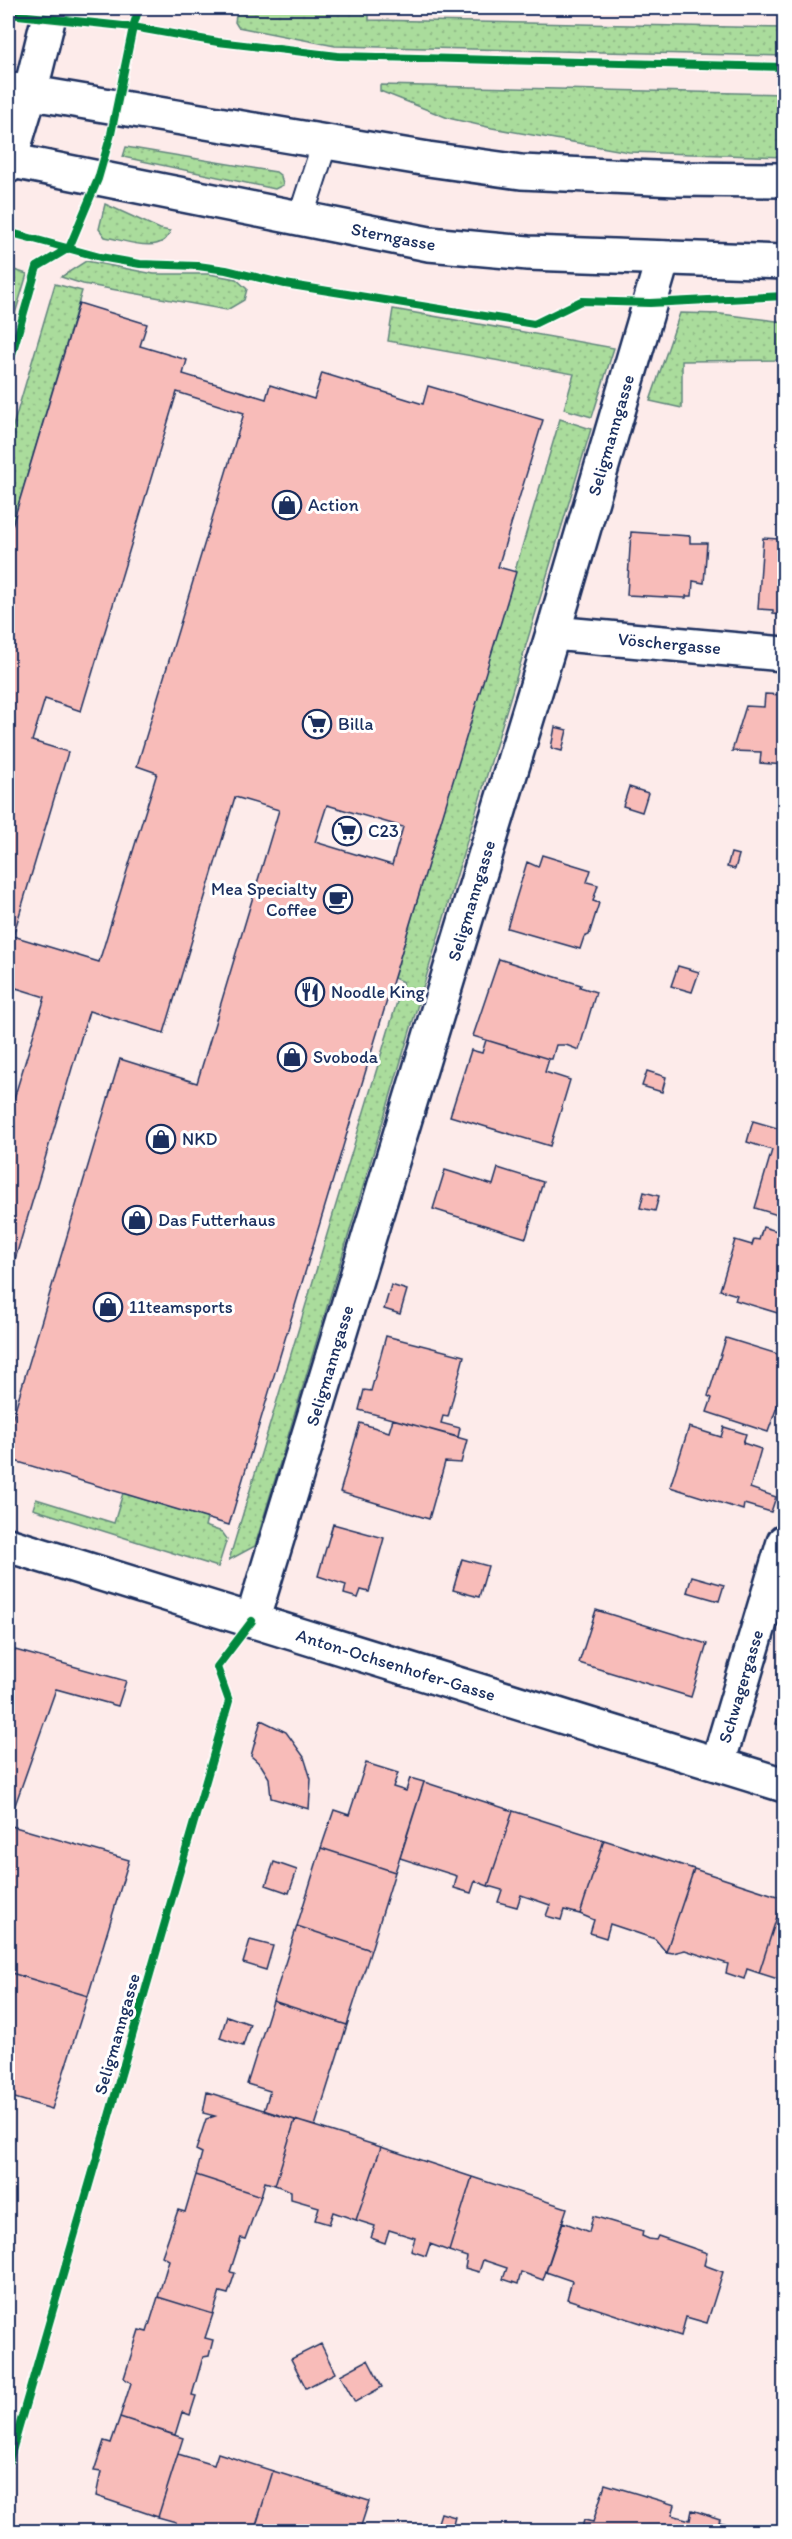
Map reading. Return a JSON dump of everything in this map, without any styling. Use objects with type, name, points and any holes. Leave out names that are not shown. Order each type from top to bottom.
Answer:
[{"type":"main road","points":[[8,162],[19,91],[51,8]]},
{"type":"main road","points":[[19,91],[521,172],[677,179],[784,180]]},
{"type":"main road","name":"Sterngasse","points":[[8,162],[301,216],[429,244],[528,253],[784,262]]},
{"type":"main road","name":"Seligmanngasse","points":[[252,1622],[554,633],[663,258]]},
{"type":"main road","name":"Vöschergasse","points":[[554,633],[784,654]]},
{"type":"main road","name":"Schwagergasse","points":[[718,1763],[784,1542]]},
{"type":"main road","name":"Anton-Ochsenhofer-Gasse","points":[[8,1545],[784,1785]]},
{"type":"lane","points":[[301,216],[325,142]]},
{"type":"green space","points":[[237,8],[369,8],[369,20],[784,28],[784,56],[335,46],[238,27],[235,22]]},
{"type":"green space","points":[[380,85],[783,94],[784,157],[629,152],[492,128],[448,118],[380,91]]},
{"type":"green space","points":[[126,147],[276,172],[281,176],[283,185],[275,189],[123,157]]},
{"type":"green space","points":[[105,204],[160,229],[170,231],[166,239],[151,245],[105,237],[99,229]]},
{"type":"green space","points":[[86,261],[154,274],[209,274],[236,279],[247,289],[244,300],[227,310],[83,284],[61,277]]},
{"type":"green space","points":[[11,269],[27,274],[8,337],[8,280]]},
{"type":"green space","points":[[55,284],[82,291],[8,539],[8,443]]},
{"type":"green space","points":[[393,309],[614,348],[592,417],[564,409],[574,374],[388,341]]},
{"type":"green space","points":[[680,313],[721,314],[784,322],[784,360],[682,361],[682,408],[650,401]]},
{"type":"green space","points":[[560,419],[591,429],[255,1546],[229,1560],[403,982],[394,978]]},
{"type":"green space","points":[[123,1493],[207,1518],[205,1526],[222,1532],[227,1539],[218,1567],[33,1509],[36,1499],[114,1523]]},
{"type":"building","points":[[79,303],[147,324],[140,346],[187,360],[183,374],[266,399],[270,385],[314,399],[322,373],[423,404],[428,386],[543,420],[498,567],[516,572],[229,1525],[8,1459],[8,1433],[120,1059],[197,1083],[279,810],[235,797],[164,1033],[89,1011],[8,1283],[8,1118],[45,997],[16,988],[8,1015],[8,539]],"holes":[[[177,392],[244,413],[137,766],[157,773],[99,962],[13,936],[68,752],[32,741],[45,699],[81,711]],[[327,805],[403,827],[392,865],[315,842]]]},
{"type":"building","points":[[780,529],[784,530],[784,615],[773,614],[773,610],[758,609],[763,538],[779,539]]},
{"type":"building","points":[[631,532],[690,536],[690,543],[707,543],[704,583],[693,581],[692,596],[686,596],[686,598],[627,595]]},
{"type":"building","points":[[765,694],[784,695],[784,765],[760,763],[761,752],[732,751],[746,706],[764,707]]},
{"type":"building","points":[[555,727],[567,730],[562,751],[551,748]]},
{"type":"building","points":[[629,787],[648,793],[642,812],[623,806]]},
{"type":"building","points":[[731,853],[739,855],[735,869],[727,867]]},
{"type":"building","points":[[542,855],[591,870],[587,882],[598,885],[593,901],[599,903],[589,935],[584,937],[580,949],[507,928],[527,862],[538,867]]},
{"type":"building","points":[[499,959],[596,992],[579,1050],[566,1045],[556,1045],[552,1059],[549,1059],[473,1036]]},
{"type":"building","points":[[678,966],[699,972],[692,992],[671,986]]},
{"type":"building","points":[[486,1040],[549,1059],[545,1072],[570,1080],[550,1146],[450,1116],[471,1050],[482,1053]]},
{"type":"building","points":[[647,1071],[666,1077],[662,1092],[642,1086]]},
{"type":"building","points":[[753,1121],[784,1130],[784,1217],[755,1208],[772,1150],[747,1142]]},
{"type":"building","points":[[498,1168],[543,1182],[526,1238],[433,1209],[445,1170],[493,1185]]},
{"type":"building","points":[[644,1192],[659,1196],[655,1211],[640,1208]]},
{"type":"building","points":[[763,1227],[784,1233],[784,1315],[735,1300],[737,1295],[720,1290],[735,1240],[752,1245],[754,1239],[759,1240]]},
{"type":"building","points":[[391,1285],[407,1290],[400,1314],[384,1309]]},
{"type":"building","points":[[386,1336],[464,1356],[448,1417],[443,1416],[441,1423],[460,1428],[458,1437],[359,1410],[364,1390],[371,1391]]},
{"type":"building","points":[[726,1338],[784,1356],[784,1387],[768,1432],[707,1412],[712,1398],[708,1396]]},
{"type":"building","points":[[393,1419],[467,1440],[461,1463],[445,1462],[429,1519],[340,1492],[360,1423],[389,1432]]},
{"type":"building","points":[[689,1427],[721,1437],[724,1427],[746,1434],[743,1443],[761,1449],[750,1488],[776,1497],[771,1512],[744,1504],[743,1510],[670,1487]]},
{"type":"building","points":[[333,1524],[384,1538],[369,1592],[361,1590],[358,1598],[344,1594],[346,1585],[318,1576]]},
{"type":"building","points":[[462,1559],[488,1566],[479,1597],[453,1590]]},
{"type":"building","points":[[692,1576],[724,1585],[719,1601],[687,1592]]},
{"type":"building","points":[[596,1610],[707,1644],[691,1697],[579,1663]]},
{"type":"building","points":[[8,1648],[126,1681],[118,1706],[56,1689],[8,1825]]},
{"type":"building","points":[[784,1690],[784,1726],[776,1724]]},
{"type":"building","points":[[261,1720],[286,1732],[304,1757],[311,1779],[309,1809],[271,1798],[269,1778],[261,1765],[251,1756]]},
{"type":"building","points":[[366,1763],[398,1773],[393,1787],[406,1791],[410,1778],[424,1782],[395,1872],[321,1848],[334,1810],[349,1815]]},
{"type":"building","points":[[424,1782],[513,1811],[488,1886],[475,1881],[471,1893],[454,1888],[457,1876],[400,1858]]},
{"type":"building","points":[[513,1811],[604,1840],[580,1914],[564,1910],[561,1920],[546,1916],[550,1905],[521,1895],[517,1907],[498,1902],[502,1890],[488,1886]]},
{"type":"building","points":[[8,1825],[129,1860],[88,1996],[8,1972]]},
{"type":"building","points":[[604,1840],[694,1869],[666,1952],[655,1939],[610,1924],[606,1938],[590,1933],[594,1920],[580,1914]]},
{"type":"building","points":[[321,1848],[395,1872],[371,1950],[297,1926]]},
{"type":"building","points":[[274,1862],[297,1870],[289,1893],[266,1885]]},
{"type":"building","points":[[694,1869],[783,1898],[759,1973],[747,1969],[744,1979],[726,1973],[728,1964],[685,1950],[666,1952]]},
{"type":"building","points":[[784,1898],[784,1981],[759,1973]]},
{"type":"building","points":[[297,1926],[371,1950],[347,2025],[273,2001]]},
{"type":"building","points":[[250,1940],[273,1946],[266,1970],[243,1963]]},
{"type":"building","points":[[8,1972],[88,1996],[52,2109],[8,2096]]},
{"type":"building","points":[[273,2001],[347,2025],[315,2126],[264,2111],[270,2091],[247,2084]]},
{"type":"building","points":[[227,2016],[250,2024],[243,2046],[220,2038]]},
{"type":"building","points":[[207,2092],[295,2120],[275,2185],[265,2182],[261,2196],[196,2175],[202,2153],[196,2150],[206,2119],[215,2116],[203,2113]]},
{"type":"building","points":[[295,2120],[381,2147],[356,2220],[333,2212],[329,2224],[315,2220],[319,2207],[291,2199],[291,2191],[275,2185]]},
{"type":"building","points":[[381,2147],[472,2177],[449,2251],[430,2244],[426,2256],[411,2251],[415,2238],[389,2230],[385,2243],[371,2238],[375,2226],[356,2220]]},
{"type":"building","points":[[196,2175],[261,2196],[245,2239],[241,2238],[230,2272],[235,2273],[228,2294],[220,2292],[213,2314],[158,2297],[169,2260],[162,2256],[178,2210],[185,2212]]},
{"type":"building","points":[[472,2177],[567,2208],[543,2280],[521,2272],[518,2284],[503,2279],[507,2268],[483,2260],[479,2272],[465,2268],[467,2257],[449,2251]]},
{"type":"building","points":[[593,2216],[643,2231],[642,2236],[649,2239],[656,2240],[658,2236],[707,2253],[704,2265],[723,2272],[707,2323],[686,2317],[681,2336],[567,2299],[572,2281],[546,2272],[563,2222],[589,2232]]},
{"type":"building","points":[[158,2297],[213,2314],[205,2338],[213,2340],[209,2356],[203,2357],[192,2395],[196,2396],[190,2415],[182,2412],[175,2435],[120,2417],[131,2383],[124,2378],[139,2330],[147,2332]]},
{"type":"building","points":[[321,2344],[335,2373],[306,2388],[291,2359]]},
{"type":"building","points":[[368,2360],[382,2387],[355,2402],[340,2375]]},
{"type":"building","points":[[120,2417],[183,2438],[158,2517],[96,2496],[101,2472],[94,2471],[104,2441],[111,2443]]},
{"type":"building","points":[[218,2453],[273,2471],[254,2532],[211,2532],[190,2525],[187,2532],[173,2532],[176,2522],[158,2517],[178,2454],[214,2465]]},
{"type":"building","points":[[273,2471],[369,2501],[359,2532],[254,2532]]},
{"type":"building","points":[[605,2484],[675,2505],[672,2515],[690,2520],[692,2510],[720,2519],[719,2522],[732,2525],[730,2532],[581,2532],[584,2520],[593,2522]]},
{"type":"building","points":[[441,2513],[455,2517],[451,2532],[435,2532]]},
{"type":"cycle path","points":[[8,368],[37,267],[69,248],[98,179],[111,134],[139,8]]},
{"type":"cycle path","points":[[8,14],[133,27],[218,42],[338,56],[784,67]]},
{"type":"cycle path","points":[[8,232],[100,257],[140,264],[198,266],[226,270],[285,284],[534,324],[581,301],[650,303],[784,296]]},
{"type":"cycle path","points":[[8,2465],[229,1701],[217,1667],[252,1621]]},
{"type":"place","name":"Action","points":[[287,505]]},
{"type":"place","name":"Billa","points":[[317,724]]},
{"type":"place","name":"C23","points":[[347,831]]},
{"type":"place","name":"Mea Specialty Coffee","points":[[338,899]]},
{"type":"place","name":"Noodle King","points":[[310,992]]},
{"type":"place","name":"Svoboda","points":[[292,1057]]},
{"type":"place","name":"NKD","points":[[161,1139]]},
{"type":"place","name":"Das Futterhaus","points":[[137,1220]]},
{"type":"place","name":"11teamsports","points":[[108,1307]]}]
